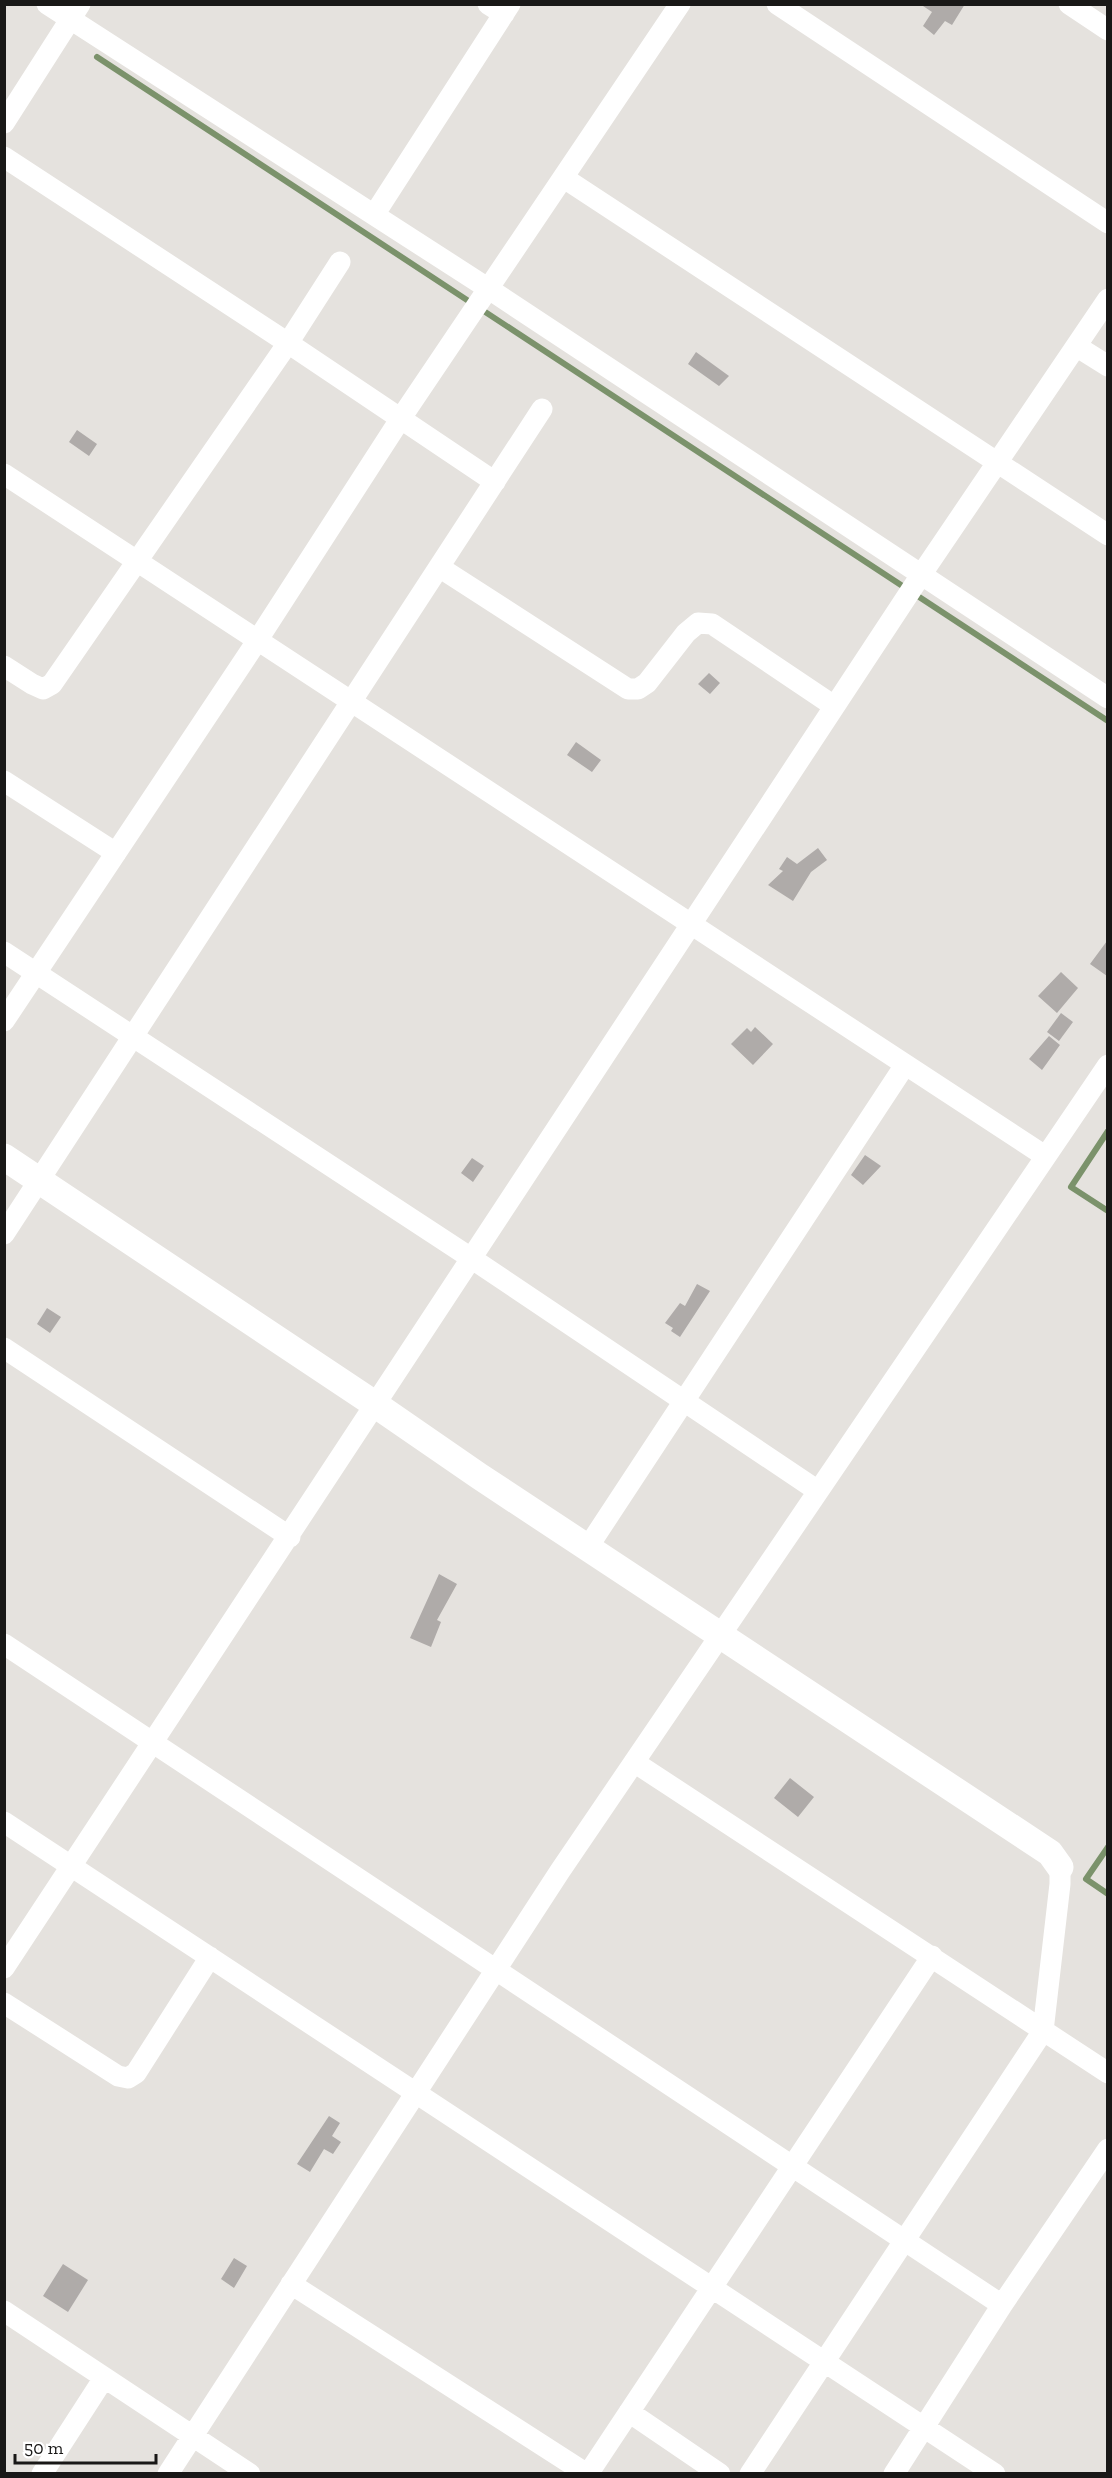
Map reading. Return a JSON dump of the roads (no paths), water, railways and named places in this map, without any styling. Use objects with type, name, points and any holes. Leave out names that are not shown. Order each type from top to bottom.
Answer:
[{"type":"street","points":[[46,4],[75,12],[374,215],[1107,698]]},
{"type":"street","points":[[4,1021],[257,641],[401,418],[680,4]]},
{"type":"street","points":[[777,4],[1107,223]]},
{"type":"street","points":[[1069,4],[1107,30]]},
{"type":"street","points":[[374,215],[500,8]]},
{"type":"street","points":[[4,123],[75,12]]},
{"type":"street","points":[[4,157],[401,418],[495,483]]},
{"type":"street","points":[[564,178],[1107,535]]},
{"type":"street","points":[[4,666],[43,689],[52,684],[288,343],[340,262]]},
{"type":"street","points":[[4,1968],[290,1537],[834,706],[1107,299]]},
{"type":"street","points":[[1076,346],[1107,366]]},
{"type":"street","points":[[4,1233],[135,1036],[542,409]]},
{"type":"street","points":[[4,474],[1045,1156]]},
{"type":"street","points":[[439,567],[628,689],[638,689],[647,683],[686,633],[698,623],[712,624],[834,706]]},
{"type":"street","points":[[4,781],[116,853]]},
{"type":"street","points":[[4,952],[471,1258],[818,1491]]},
{"type":"street","points":[[588,1547],[904,1065]]},
{"type":"street","points":[[168,2474],[417,2094],[496,1969],[1107,1065]]},
{"type":"street","points":[[4,1157],[479,1476],[1050,1853],[1060,1867],[1043,2031],[750,2474]]},
{"type":"street","points":[[4,1348],[290,1537]]},
{"type":"street","points":[[4,1644],[1002,2305]]},
{"type":"street","points":[[634,1762],[1107,2073]]},
{"type":"street","points":[[4,1822],[995,2474]]},
{"type":"street","points":[[291,2284],[587,2474],[932,1956]]},
{"type":"street","points":[[4,2003],[118,2076],[128,2078],[136,2073],[210,1957]]},
{"type":"street","points":[[894,2474],[1002,2305],[1107,2149]]},
{"type":"street","points":[[4,2311],[249,2474]]},
{"type":"street","points":[[42,2474],[105,2378]]},
{"type":"street","points":[[629,2412],[720,2474]]},
{"type":"waterway","points":[[97,57],[1108,721]]},
{"type":"waterway","points":[[1108,1131],[1071,1187],[1108,1211]]},
{"type":"waterway","points":[[1108,1847],[1086,1879],[1108,1894]]}]
